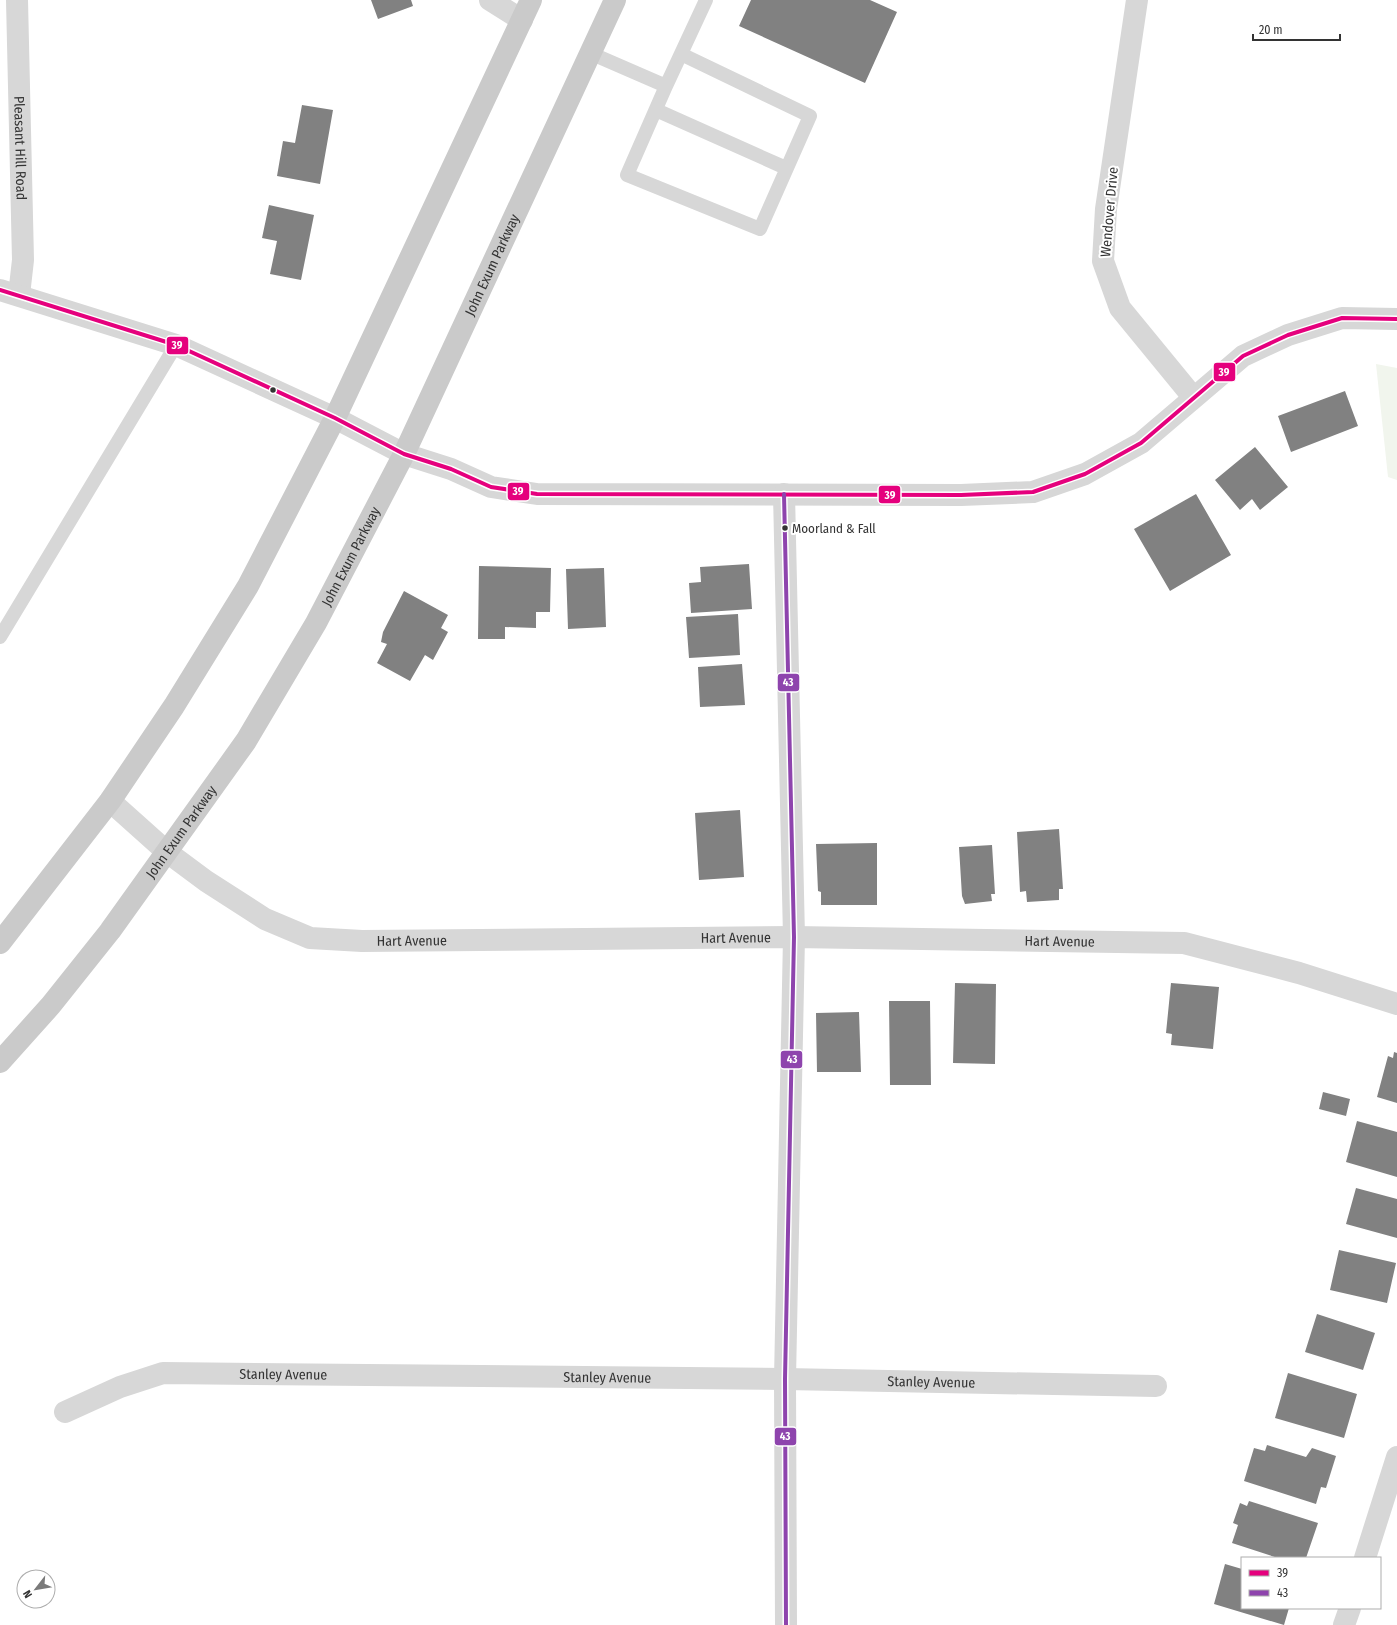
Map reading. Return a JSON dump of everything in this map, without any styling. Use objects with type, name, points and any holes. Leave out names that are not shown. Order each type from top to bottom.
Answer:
[{"type":"main road","points":[[0,943],[110,801],[174,706],[248,586],[335,418],[532,0]]},
{"type":"main road","name":"John Exum Parkway","points":[[0,1062],[51,1005],[105,937],[167,852],[246,741],[316,623],[404,454],[614,0]]},
{"type":"street","name":"Pleasant Hill Road","points":[[10,293],[23,260],[17,0]]},
{"type":"street","points":[[490,0],[522,20]]},
{"type":"street","name":"Wendover Drive","points":[[1138,0],[1106,209],[1103,261],[1120,308],[1193,397]]},
{"type":"street","points":[[10,293],[176,345],[335,418],[404,454],[451,469],[492,487],[537,494],[961,495],[1033,492],[1085,474],[1141,443],[1193,397],[1244,356],[1288,335],[1342,318],[1397,318]]},
{"type":"street","points":[[784,494],[794,937],[785,1379],[786,1625]]},
{"type":"street","name":"Hart Avenue","points":[[110,801],[167,852],[206,881],[265,919],[310,938],[362,941],[794,937],[1184,943],[1299,973],[1397,1004]]},
{"type":"street","name":"Stanley Avenue","points":[[66,1412],[120,1387],[163,1373],[785,1379],[1156,1386]]},
{"type":"street","points":[[1365,1557],[1397,1457]]},
{"type":"street","points":[[1344,1625],[1350,1609]]},
{"type":"lane","points":[[681,54],[810,116],[760,229],[627,175],[666,86],[706,0]]},
{"type":"lane","points":[[590,53],[666,86]]},
{"type":"lane","points":[[656,110],[786,168]]},
{"type":"lane","points":[[0,637],[176,345]]},
{"type":"shaded area","points":[[1376,364],[1397,368],[1397,480],[1388,477]]},
{"type":"building","points":[[371,0],[411,0],[413,6],[378,19]]},
{"type":"building","points":[[751,0],[870,0],[897,12],[865,83],[739,26]]},
{"type":"building","points":[[302,105],[333,110],[320,184],[277,176],[283,141],[295,143]]},
{"type":"building","points":[[269,205],[314,215],[301,280],[270,274],[277,241],[262,238]]},
{"type":"building","points":[[1345,391],[1358,426],[1291,452],[1278,416]]},
{"type":"building","points":[[1255,447],[1288,487],[1260,510],[1252,499],[1240,510],[1215,480]]},
{"type":"building","points":[[1196,494],[1231,555],[1170,591],[1134,529]]},
{"type":"building","points":[[749,564],[752,609],[691,613],[689,583],[701,582],[700,567]]},
{"type":"building","points":[[479,566],[551,568],[550,612],[536,612],[536,628],[505,627],[505,639],[478,639]]},
{"type":"building","points":[[604,568],[606,627],[568,629],[566,569]]},
{"type":"building","points":[[404,591],[448,615],[441,628],[448,632],[433,660],[425,655],[410,681],[377,663],[387,644],[381,642],[383,632]]},
{"type":"building","points":[[738,614],[740,655],[689,658],[686,617]]},
{"type":"building","points":[[742,664],[745,705],[700,707],[698,667]]},
{"type":"building","points":[[740,810],[744,877],[699,880],[695,813]]},
{"type":"building","points":[[1059,829],[1063,889],[1059,889],[1059,900],[1027,902],[1026,891],[1020,892],[1017,832]]},
{"type":"building","points":[[877,843],[877,905],[821,905],[821,892],[818,891],[816,844]]},
{"type":"building","points":[[992,845],[995,894],[991,894],[992,901],[965,904],[962,896],[959,847]]},
{"type":"building","points":[[955,983],[996,984],[995,1064],[953,1063]]},
{"type":"building","points":[[1171,983],[1219,987],[1213,1049],[1171,1045],[1172,1034],[1166,1033]]},
{"type":"building","points":[[889,1001],[930,1001],[931,1085],[890,1085]]},
{"type":"building","points":[[859,1012],[861,1072],[817,1072],[816,1013]]},
{"type":"building","points":[[1394,1052],[1397,1053],[1397,1103],[1377,1097],[1388,1056],[1393,1058]]},
{"type":"building","points":[[1323,1092],[1350,1099],[1346,1116],[1319,1109]]},
{"type":"building","points":[[1357,1121],[1397,1132],[1397,1177],[1346,1162]]},
{"type":"building","points":[[1356,1188],[1397,1199],[1397,1238],[1346,1224]]},
{"type":"building","points":[[1339,1250],[1396,1263],[1387,1303],[1330,1290]]},
{"type":"building","points":[[1317,1314],[1375,1333],[1363,1370],[1305,1352]]},
{"type":"building","points":[[1288,1373],[1357,1394],[1344,1438],[1275,1418]]},
{"type":"building","points":[[1267,1445],[1306,1457],[1312,1448],[1336,1456],[1326,1488],[1321,1487],[1316,1504],[1244,1481],[1254,1448],[1265,1451]]},
{"type":"building","points":[[1249,1501],[1318,1523],[1306,1557],[1275,1557],[1232,1543],[1238,1525],[1233,1523],[1240,1503],[1247,1506]]},
{"type":"building","points":[[1225,1564],[1241,1569],[1241,1609],[1289,1609],[1284,1625],[1214,1604]]},
{"type":"transit line","name":"39","points":[[0,290],[176,345],[335,418],[404,454],[451,469],[491,487],[537,494],[961,495],[1033,492],[1085,474],[1141,443],[1243,356],[1288,335],[1342,318],[1397,319]]},
{"type":"transit line","name":"43","points":[[784,494],[794,937],[785,1379],[786,1625]]},
{"type":"place","name":"Moorland & Fall","points":[[785,528]]}]
